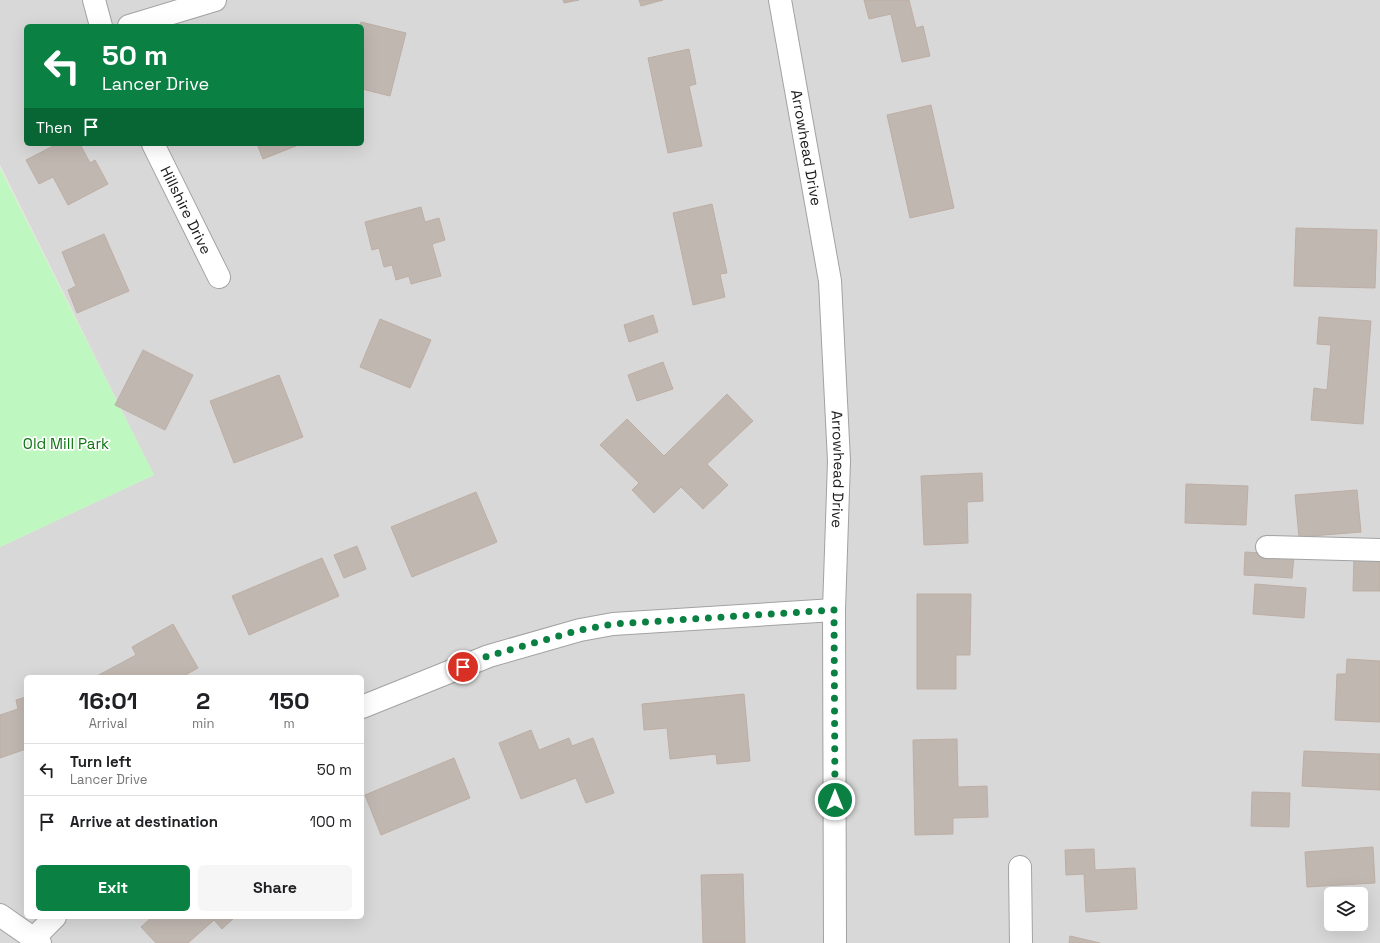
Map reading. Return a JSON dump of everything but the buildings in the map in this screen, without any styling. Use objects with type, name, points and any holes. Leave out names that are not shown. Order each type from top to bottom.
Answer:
[{"type":"street","points":[[94,0],[100,24]]},
{"type":"street","points":[[136,24],[215,0]]},
{"type":"street","name":"Arrowhead Drive","points":[[780,0],[830,281],[839,461],[834,610],[835,943]]},
{"type":"street","name":"Hillshire Drive","points":[[154,146],[219,276]]},
{"type":"street","points":[[1267,547],[1380,550]]},
{"type":"street","points":[[364,707],[488,656],[580,630],[613,624],[834,610]]},
{"type":"street","points":[[1020,867],[1021,943]]},
{"type":"street","points":[[0,916],[37,941],[53,919]]},
{"type":"shaded area","points":[[0,0],[1380,0],[1380,943],[0,943],[0,547],[154,475],[0,165]]},
{"type":"green space","name":"Old Mill Park","points":[[0,168],[154,475],[0,547]]},
{"type":"route","points":[[463,667],[488,656],[580,630],[613,624],[834,610],[835,800]]}]
